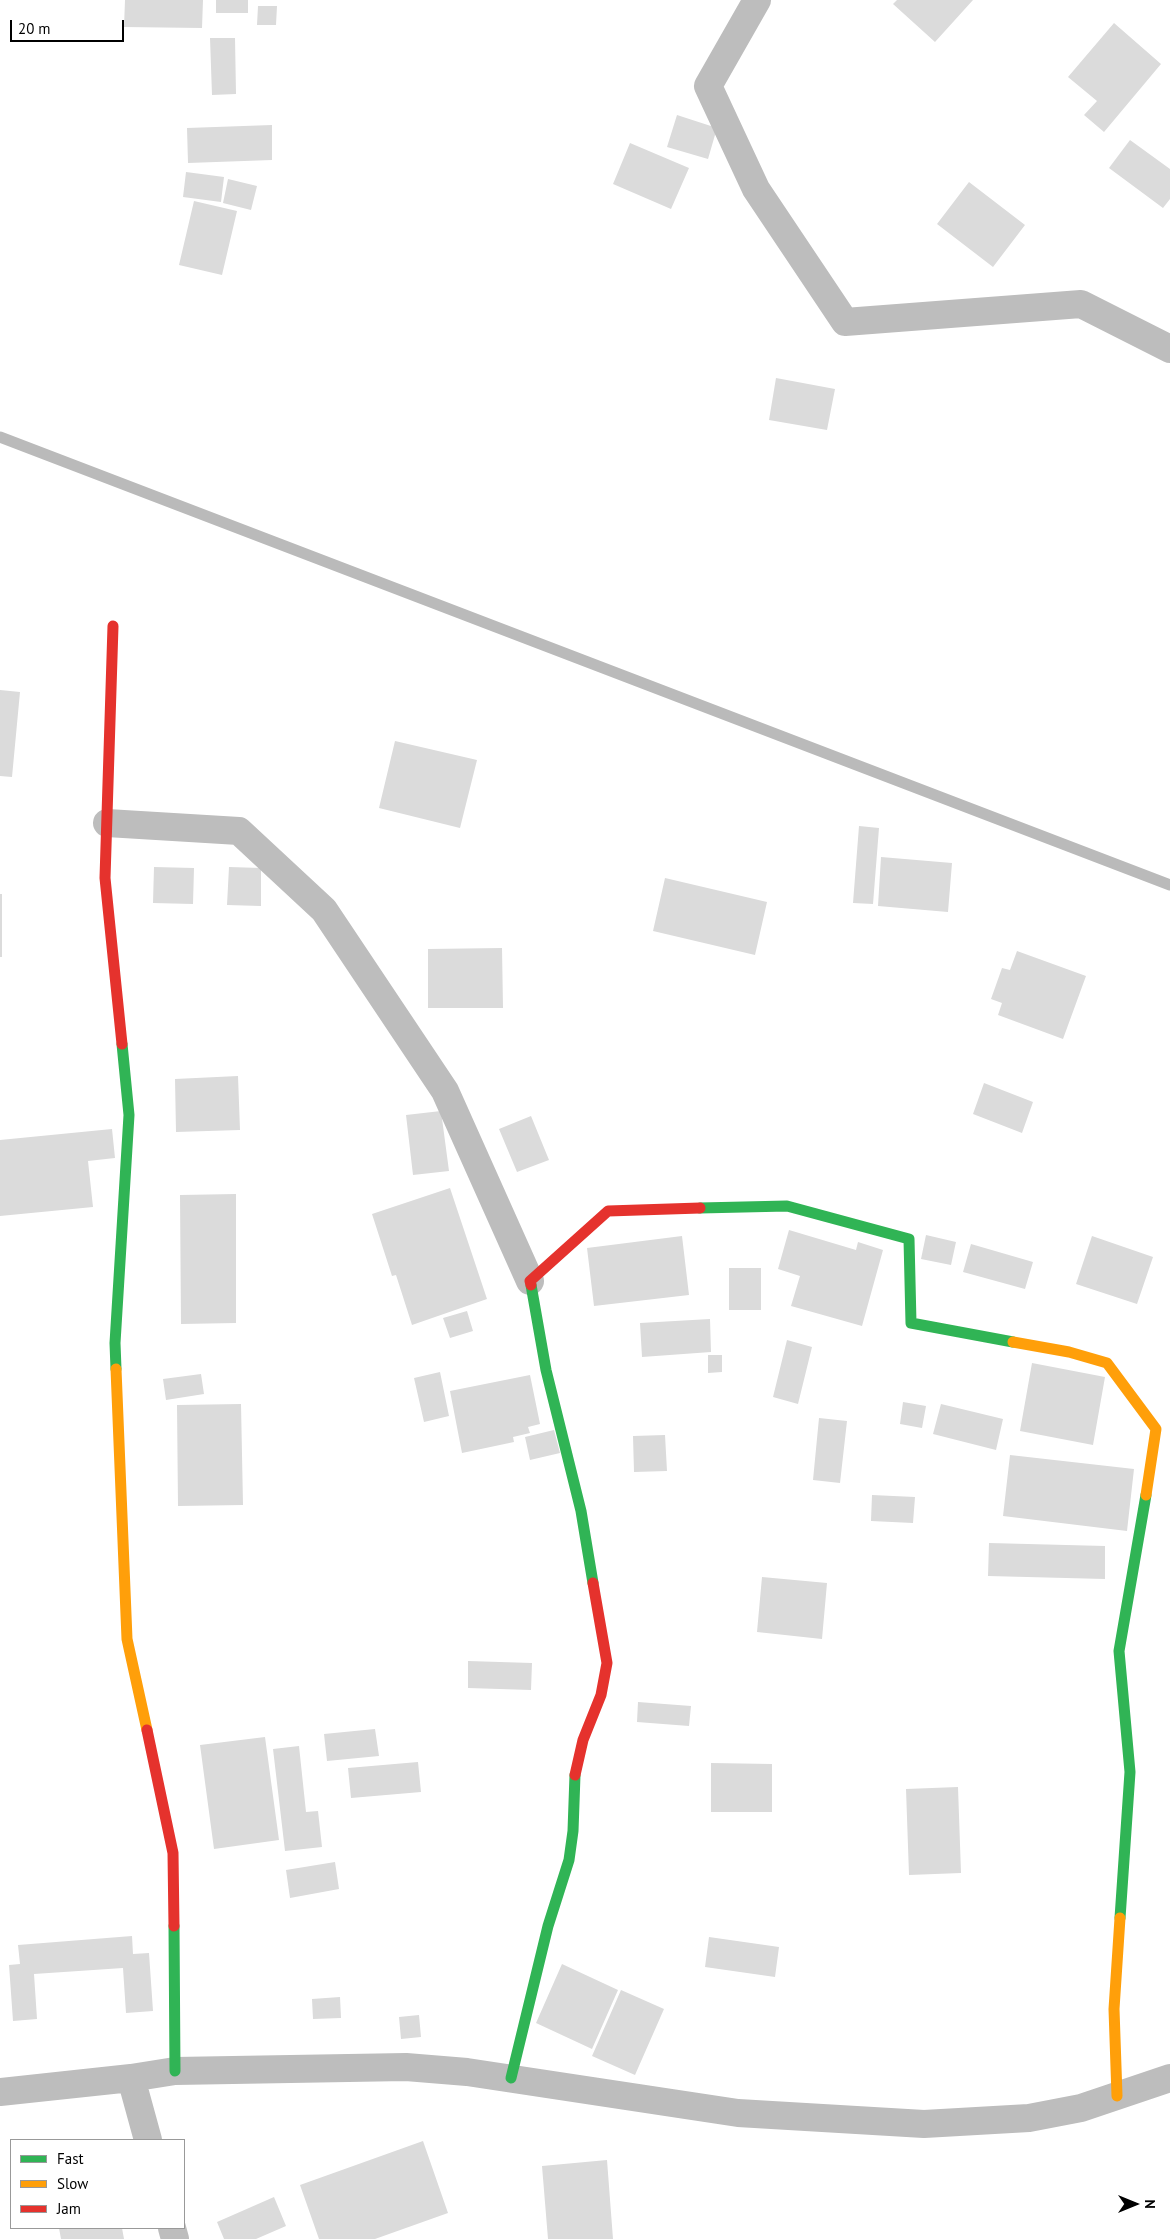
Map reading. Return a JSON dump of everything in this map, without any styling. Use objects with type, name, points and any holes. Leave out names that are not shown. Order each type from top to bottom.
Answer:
[{"type":"street","points":[[758,0],[708,86],[756,189],[845,322],[1082,304],[1170,349]]},
{"type":"street","points":[[113,626],[105,878],[129,1115],[115,1343],[127,1639],[173,1853],[175,2071]]},
{"type":"street","points":[[107,823],[239,831],[324,910],[445,1091],[530,1280],[546,1370],[581,1511],[607,1663],[601,1695],[583,1740],[576,1768],[573,1831],[569,1860],[548,1926],[511,2078]]},
{"type":"street","points":[[530,1280],[608,1211],[787,1206],[909,1239],[911,1323],[1069,1352],[1107,1363],[1156,1429],[1139,1545],[1119,1651],[1130,1772],[1114,2009],[1117,2096]]},
{"type":"street","points":[[0,2092],[130,2078],[175,2071],[406,2067],[511,2078],[738,2113],[924,2124],[1029,2118],[1082,2108],[1170,2078]]},
{"type":"street","points":[[130,2078],[148,2139]]},
{"type":"building","points":[[125,0],[203,0],[202,28],[124,27]]},
{"type":"building","points":[[216,0],[248,0],[248,13],[216,13]]},
{"type":"building","points":[[897,0],[973,0],[935,42],[893,4]]},
{"type":"building","points":[[258,6],[277,6],[276,25],[257,25]]},
{"type":"building","points":[[1114,23],[1161,64],[1104,132],[1084,115],[1097,101],[1068,77]]},
{"type":"building","points":[[210,38],[235,38],[236,94],[212,95]]},
{"type":"building","points":[[677,115],[717,128],[708,159],[667,147]]},
{"type":"building","points":[[272,125],[272,160],[188,163],[187,128]]},
{"type":"building","points":[[1130,140],[1170,169],[1170,199],[1163,208],[1109,168]]},
{"type":"building","points":[[630,143],[689,168],[671,209],[613,184]]},
{"type":"building","points":[[186,172],[224,177],[221,202],[183,197]]},
{"type":"building","points":[[228,179],[257,186],[251,210],[223,203]]},
{"type":"building","points":[[969,182],[1025,225],[993,267],[937,224]]},
{"type":"building","points":[[194,201],[237,211],[222,275],[179,265]]},
{"type":"building","points":[[776,378],[835,389],[827,430],[769,420]]},
{"type":"building","points":[[0,690],[20,692],[12,777],[0,776]]},
{"type":"building","points":[[395,741],[477,760],[460,828],[379,808]]},
{"type":"building","points":[[859,826],[879,828],[873,904],[853,903]]},
{"type":"building","points":[[881,857],[952,863],[948,912],[878,906]]},
{"type":"building","points":[[154,867],[194,868],[193,904],[153,903]]},
{"type":"building","points":[[229,867],[261,868],[261,906],[227,905]]},
{"type":"building","points":[[665,878],[767,902],[755,955],[653,931]]},
{"type":"building","points":[[0,894],[2,894],[2,957],[0,957]]},
{"type":"building","points":[[502,948],[503,1008],[428,1008],[428,949]]},
{"type":"building","points":[[1017,951],[1086,976],[1063,1039],[998,1015],[1002,1003],[991,999],[1002,968],[1010,970]]},
{"type":"building","points":[[238,1076],[240,1130],[176,1132],[175,1079]]},
{"type":"building","points":[[984,1083],[1033,1102],[1022,1133],[973,1114]]},
{"type":"building","points":[[441,1111],[449,1171],[413,1175],[406,1115]]},
{"type":"building","points":[[531,1116],[549,1160],[517,1172],[499,1129]]},
{"type":"building","points":[[112,1129],[115,1158],[88,1161],[93,1207],[0,1216],[0,1140]]},
{"type":"building","points":[[450,1188],[487,1299],[412,1325],[396,1275],[392,1276],[372,1214]]},
{"type":"building","points":[[236,1194],[236,1323],[181,1324],[180,1195]]},
{"type":"building","points":[[789,1230],[856,1250],[858,1242],[883,1250],[862,1326],[791,1306],[800,1276],[778,1269]]},
{"type":"building","points":[[926,1235],[956,1242],[951,1265],[921,1259]]},
{"type":"building","points":[[682,1236],[689,1295],[594,1306],[587,1248]]},
{"type":"building","points":[[1092,1236],[1153,1257],[1137,1304],[1076,1284]]},
{"type":"building","points":[[971,1244],[1033,1262],[1025,1289],[963,1272]]},
{"type":"building","points":[[729,1268],[761,1268],[761,1310],[729,1310]]},
{"type":"building","points":[[467,1311],[473,1331],[450,1338],[443,1318]]},
{"type":"building","points":[[710,1319],[711,1352],[642,1357],[640,1323]]},
{"type":"building","points":[[787,1340],[812,1347],[798,1404],[773,1397]]},
{"type":"building","points":[[708,1355],[722,1355],[722,1372],[708,1373]]},
{"type":"building","points":[[1032,1363],[1105,1377],[1093,1445],[1020,1431]]},
{"type":"building","points":[[440,1372],[449,1416],[424,1422],[414,1378]]},
{"type":"building","points":[[201,1374],[204,1394],[166,1400],[163,1379]]},
{"type":"building","points":[[530,1375],[540,1424],[528,1427],[530,1433],[513,1437],[514,1442],[462,1453],[450,1391]]},
{"type":"building","points":[[903,1402],[926,1406],[922,1428],[900,1424]]},
{"type":"building","points":[[241,1404],[243,1505],[178,1506],[177,1405]]},
{"type":"building","points":[[941,1404],[1003,1419],[996,1450],[933,1434]]},
{"type":"building","points":[[819,1418],[847,1421],[840,1483],[813,1480]]},
{"type":"building","points":[[554,1430],[560,1453],[530,1460],[525,1437]]},
{"type":"building","points":[[665,1435],[667,1471],[634,1472],[633,1436]]},
{"type":"building","points":[[1010,1455],[1134,1469],[1127,1531],[1003,1516]]},
{"type":"building","points":[[872,1495],[915,1497],[913,1523],[871,1521]]},
{"type":"building","points":[[989,1543],[1105,1546],[1105,1579],[988,1576]]},
{"type":"building","points":[[762,1577],[827,1583],[822,1639],[757,1632]]},
{"type":"building","points":[[468,1661],[532,1663],[531,1690],[468,1688]]},
{"type":"building","points":[[638,1702],[691,1706],[689,1726],[637,1722]]},
{"type":"building","points":[[375,1729],[379,1756],[327,1761],[324,1734]]},
{"type":"building","points":[[265,1737],[279,1840],[214,1849],[200,1745]]},
{"type":"building","points":[[299,1746],[306,1812],[318,1811],[322,1847],[285,1851],[273,1749]]},
{"type":"building","points":[[418,1762],[421,1792],[351,1798],[348,1768]]},
{"type":"building","points":[[711,1763],[772,1764],[772,1812],[711,1812]]},
{"type":"building","points":[[958,1787],[961,1873],[909,1875],[906,1789]]},
{"type":"building","points":[[335,1862],[339,1889],[290,1898],[286,1870]]},
{"type":"building","points":[[132,1936],[133,1954],[149,1953],[153,2011],[126,2013],[123,1968],[34,1974],[37,2019],[13,2021],[9,1965],[20,1964],[18,1945]]},
{"type":"building","points":[[709,1937],[779,1947],[775,1977],[705,1967]]},
{"type":"building","points":[[562,1964],[618,1990],[592,2049],[536,2023]]},
{"type":"building","points":[[621,1990],[664,2009],[635,2075],[592,2056]]},
{"type":"building","points":[[340,1997],[341,2018],[313,2019],[312,1999]]},
{"type":"building","points":[[419,2015],[421,2037],[401,2039],[399,2017]]},
{"type":"building","points":[[423,2141],[448,2213],[375,2239],[319,2239],[300,2185]]},
{"type":"building","points":[[607,2160],[613,2239],[548,2239],[542,2166]]},
{"type":"building","points":[[274,2197],[286,2226],[256,2239],[224,2239],[217,2222]]},
{"type":"building","points":[[59,2229],[122,2229],[124,2239],[61,2239]]},
{"type":"waterway","points":[[0,437],[1170,885]]},
{"type":"traffic: fast","points":[[116,1369],[115,1343],[129,1115],[122,1044]]},
{"type":"traffic: fast","points":[[700,1208],[787,1206],[909,1239],[911,1323],[1013,1342]]},
{"type":"traffic: fast","points":[[531,1285],[546,1370],[581,1511],[593,1583]]},
{"type":"traffic: fast","points":[[1120,1918],[1130,1772],[1119,1651],[1146,1495]]},
{"type":"traffic: fast","points":[[511,2078],[548,1926],[569,1860],[573,1831],[575,1775]]},
{"type":"traffic: fast","points":[[174,1926],[175,2071]]},
{"type":"traffic: slow","points":[[1013,1342],[1069,1352],[1107,1363],[1156,1429],[1146,1495]]},
{"type":"traffic: slow","points":[[116,1369],[127,1639],[147,1730]]},
{"type":"traffic: slow","points":[[1117,2096],[1114,2009],[1120,1918]]},
{"type":"traffic: jam","points":[[113,626],[105,878],[122,1044]]},
{"type":"traffic: jam","points":[[531,1285],[530,1281],[608,1211],[700,1208]]},
{"type":"traffic: jam","points":[[575,1775],[583,1740],[601,1695],[607,1663],[593,1583]]},
{"type":"traffic: jam","points":[[147,1730],[173,1853],[174,1926]]}]
